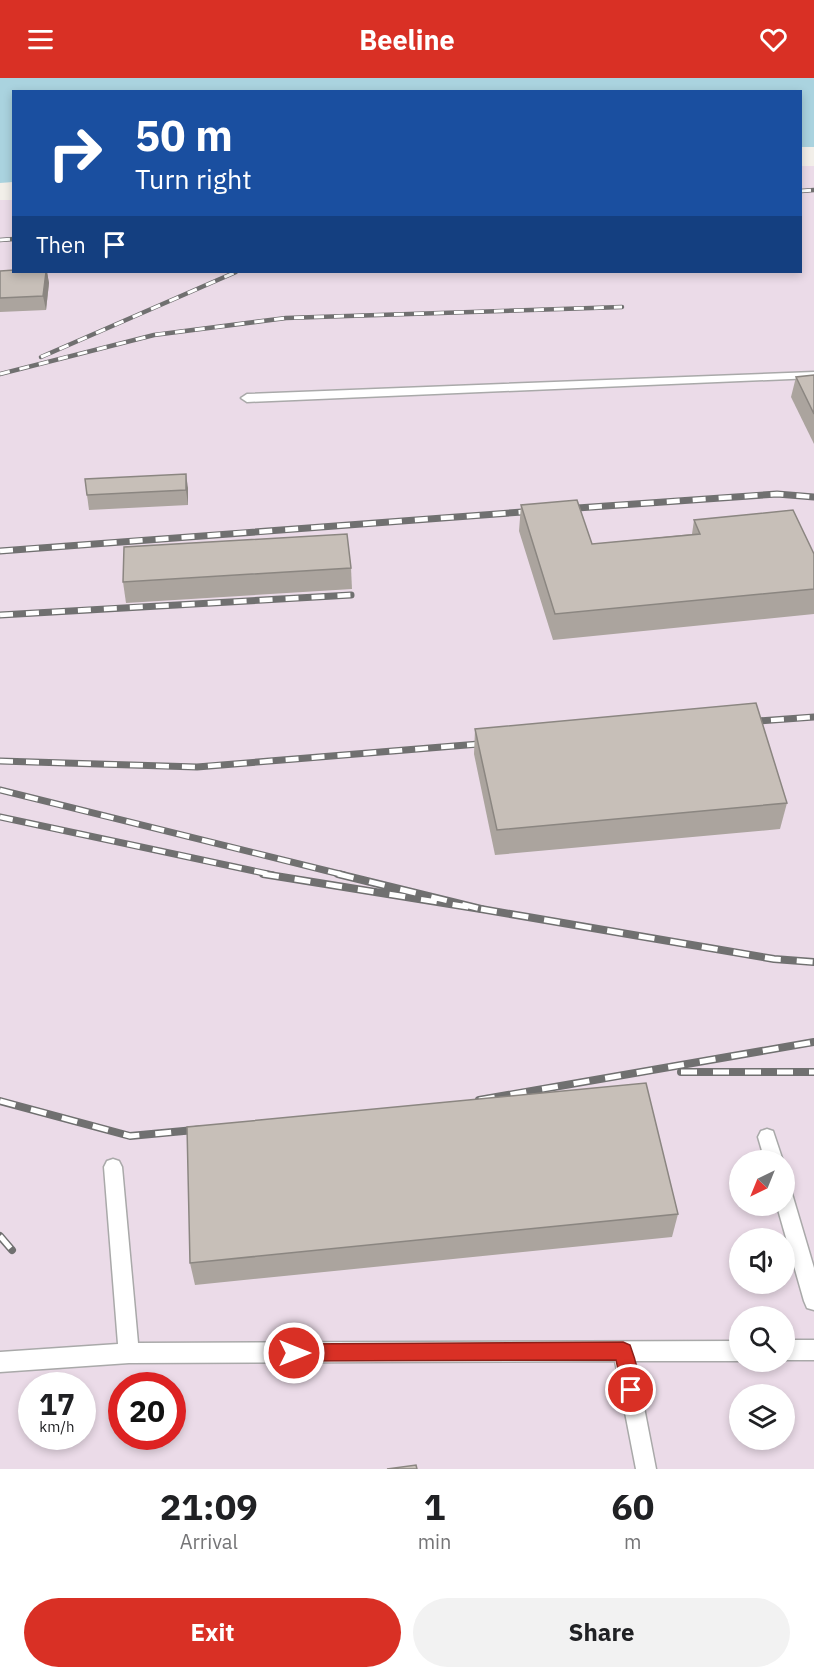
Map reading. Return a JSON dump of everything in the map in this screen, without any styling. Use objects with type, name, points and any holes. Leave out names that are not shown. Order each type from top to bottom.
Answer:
[{"type":"lane","points":[[247,399],[814,375]]},
{"type":"lane","points":[[767,1137],[771,1150]]},
{"type":"lane","points":[[112,1167],[129,1353]]},
{"type":"lane","points":[[789,1216],[814,1301]]},
{"type":"lane","points":[[795,1350],[814,1350]]},
{"type":"lane","points":[[623,1351],[646,1469]]},
{"type":"lane","points":[[0,1362],[129,1353],[729,1351]]},
{"type":"shaded area","points":[[802,166],[814,166],[814,1469],[0,1469],[0,200],[12,200],[12,273],[802,273]]},
{"type":"water","points":[[0,78],[814,78],[814,147],[802,147],[802,90],[12,90],[12,182],[0,183]]},
{"type":"building","points":[[0,271],[46,273],[43,296],[0,298]]},
{"type":"building","points":[[814,375],[814,414],[796,377]]},
{"type":"building","points":[[186,474],[186,490],[87,495],[85,479]]},
{"type":"building","points":[[577,500],[592,544],[700,534],[694,520],[793,510],[814,554],[814,589],[555,614],[521,505]]},
{"type":"building","points":[[347,534],[351,568],[123,582],[124,547]]},
{"type":"building","points":[[756,703],[787,803],[497,830],[475,729]]},
{"type":"building","points":[[646,1083],[678,1214],[190,1263],[187,1127]]},
{"type":"building","points":[[416,1465],[417,1469],[387,1469]]},
{"type":"railway","points":[[802,191],[814,190]]},
{"type":"railway","points":[[0,240],[12,239]]},
{"type":"railway","points":[[41,357],[234,273]]},
{"type":"railway","points":[[0,374],[154,335],[286,318],[622,307]]},
{"type":"railway","points":[[563,509],[777,494],[814,497]]},
{"type":"railway","points":[[0,551],[536,511]]},
{"type":"railway","points":[[0,615],[351,595]]},
{"type":"railway","points":[[745,722],[814,717]]},
{"type":"railway","points":[[0,761],[197,767],[491,743]]},
{"type":"railway","points":[[0,790],[344,875]]},
{"type":"railway","points":[[0,817],[273,875]]},
{"type":"railway","points":[[263,874],[481,909]]},
{"type":"railway","points":[[338,874],[481,909]]},
{"type":"railway","points":[[481,909],[774,959],[814,962]]},
{"type":"railway","points":[[479,1100],[814,1042]]},
{"type":"railway","points":[[681,1072],[814,1072]]},
{"type":"railway","points":[[0,1101],[130,1136],[205,1129]]},
{"type":"railway","points":[[0,1236],[12,1250]]},
{"type":"route","points":[[294,1353],[623,1351],[631,1390]]}]
